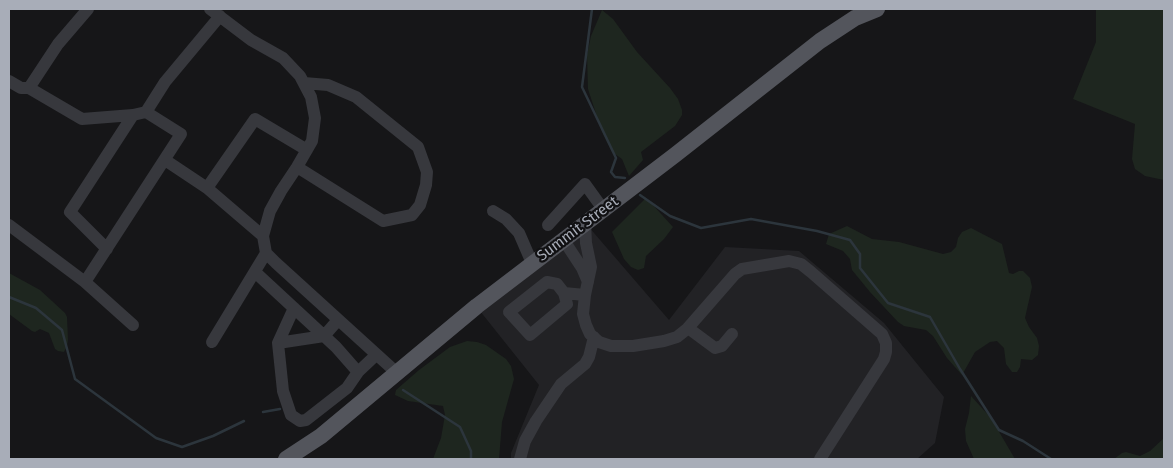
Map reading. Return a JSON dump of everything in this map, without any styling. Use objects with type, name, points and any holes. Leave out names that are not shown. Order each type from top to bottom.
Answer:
[{"type":"main road","points":[[820,41],[853,9]]},
{"type":"main road","name":"Summit Street","points":[[286,459],[316,440],[477,306],[675,155],[820,41],[855,18],[877,9]]},
{"type":"lane","points":[[29,88],[58,44],[88,9]]},
{"type":"lane","points":[[9,81],[21,88],[29,88],[82,119],[133,115],[146,112],[165,82],[215,13],[251,40],[283,58],[304,83],[311,97],[315,118],[312,141],[270,211],[263,236],[266,253],[397,373]]},
{"type":"lane","points":[[297,167],[383,221],[412,215],[420,205],[428,172],[418,147],[356,97],[328,85],[304,83]]},
{"type":"lane","points":[[85,282],[181,134],[146,112]]},
{"type":"lane","points":[[107,249],[70,212],[133,115]]},
{"type":"lane","points":[[207,188],[256,119],[307,150]]},
{"type":"lane","points":[[165,160],[207,188],[263,236]]},
{"type":"lane","points":[[548,225],[585,184],[603,210]]},
{"type":"lane","points":[[493,211],[506,219],[519,233],[532,264]]},
{"type":"lane","points":[[586,223],[586,243],[591,267],[584,295],[583,314],[586,325],[594,338],[599,342],[612,346],[633,346],[677,337],[688,328],[729,280],[742,269],[788,262],[796,262],[806,268],[882,334],[886,343],[884,360],[820,459]]},
{"type":"lane","points":[[9,225],[85,282],[133,325]]},
{"type":"lane","points":[[563,239],[582,268],[588,282]]},
{"type":"lane","points":[[212,342],[266,253]]},
{"type":"lane","points":[[255,272],[324,336],[358,372]]},
{"type":"lane","points":[[564,293],[568,304],[530,335],[509,312],[547,282],[557,284],[564,293],[584,295]]},
{"type":"lane","points":[[294,308],[278,343],[283,391],[291,414],[300,421],[306,420],[343,391],[376,354]]},
{"type":"lane","points":[[278,343],[324,336],[338,320]]},
{"type":"lane","points":[[688,328],[714,348],[722,346],[732,334]]},
{"type":"lane","points":[[520,459],[525,441],[536,421],[561,384],[584,364],[589,357],[594,338]]},
{"type":"lane","points":[[343,391],[357,407]]},
{"type":"shaded area","points":[[1096,9],[1164,9],[1164,180],[1145,176],[1135,169],[1132,159],[1135,124],[1073,99],[1096,42]]},
{"type":"shaded area","points":[[602,10],[613,19],[637,52],[670,88],[678,99],[682,110],[682,115],[675,126],[641,152],[643,160],[629,176],[622,159],[612,152],[602,132],[588,89],[587,55],[591,36]]},
{"type":"shaded area","points":[[645,199],[673,227],[664,239],[646,256],[644,268],[638,270],[631,267],[624,259],[612,232]]},
{"type":"shaded area","points":[[588,226],[669,320],[725,247],[799,251],[884,323],[944,397],[935,443],[917,459],[511,459],[511,453],[539,385],[480,311]]},
{"type":"shaded area","points":[[847,226],[872,239],[899,242],[943,254],[951,252],[956,247],[962,232],[971,228],[1002,244],[1009,273],[1013,274],[1023,271],[1030,278],[1032,287],[1025,318],[1037,338],[1039,346],[1038,355],[1032,360],[1021,359],[1017,372],[1012,372],[1006,364],[1004,348],[997,341],[990,342],[975,352],[962,375],[947,358],[933,336],[926,330],[904,326],[898,322],[852,270],[850,259],[843,251],[826,244],[829,234]]},
{"type":"shaded area","points":[[9,273],[40,290],[65,313],[67,317],[68,340],[64,352],[55,349],[49,333],[40,329],[35,332],[32,331],[9,314]]},
{"type":"shaded area","points":[[467,341],[486,345],[506,359],[511,366],[514,379],[502,422],[499,459],[433,459],[441,438],[445,415],[443,406],[408,401],[395,395],[396,390],[450,347]]},
{"type":"shaded area","points":[[971,396],[991,418],[1015,459],[974,459],[966,441],[965,429]]},
{"type":"shaded area","points":[[1164,438],[1164,459],[1114,459],[1126,452],[1140,456],[1150,451]]},
{"type":"waterway","points":[[592,9],[582,87],[616,158],[611,172],[615,177],[625,178]]},
{"type":"waterway","points":[[640,195],[670,216],[701,228],[751,219],[817,231],[850,240],[860,254],[860,268],[888,303],[930,317],[999,430],[1023,441],[1051,459]]},
{"type":"waterway","points":[[9,297],[36,308],[62,330],[75,379],[156,438],[182,447],[213,436],[244,421]]},
{"type":"waterway","points":[[403,390],[460,427],[471,451],[471,459]]},
{"type":"waterway","points":[[263,412],[280,409]]}]
